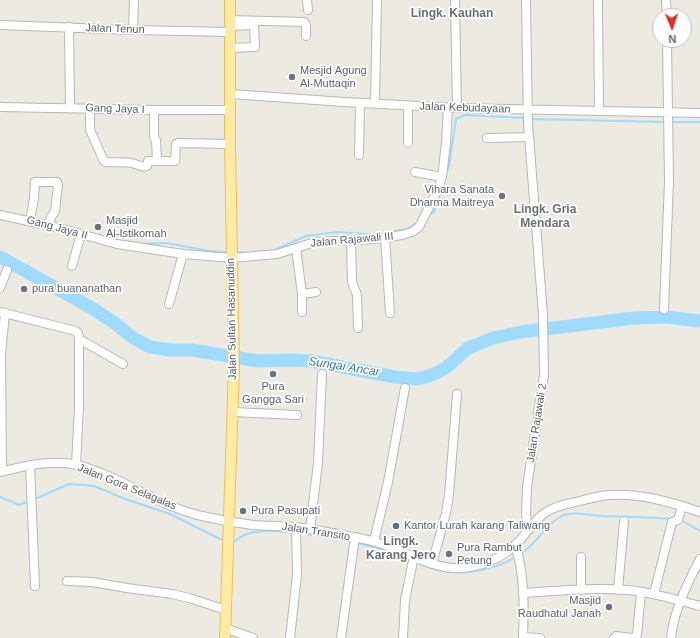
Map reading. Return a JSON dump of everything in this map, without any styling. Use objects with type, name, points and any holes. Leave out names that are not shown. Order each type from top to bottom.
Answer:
[{"type":"main road","name":"Jalan Sultan Hasanuddin","points":[[225,635],[234,367],[231,243],[230,0]]},
{"type":"street","points":[[133,30],[134,0]]},
{"type":"street","points":[[307,0],[308,10]]},
{"type":"street","points":[[375,103],[377,0]]},
{"type":"street","name":"Jalan Rajawali III","points":[[232,256],[277,254],[315,242],[385,237],[412,232],[419,227],[434,200],[442,177],[452,108],[455,0]]},
{"type":"street","name":"Jalan Rajawali 2","points":[[526,0],[528,123],[545,337],[544,375],[527,487],[526,514],[528,530]]},
{"type":"street","points":[[598,0],[599,110]]},
{"type":"street","points":[[230,26],[304,22],[306,25],[306,36]]},
{"type":"street","name":"Jalan Tenun","points":[[0,25],[133,30],[230,26]]},
{"type":"street","points":[[230,26],[254,25],[255,47],[230,48]]},
{"type":"street","points":[[69,27],[70,108]]},
{"type":"street","points":[[664,309],[669,181],[667,48]]},
{"type":"street","name":"Jalan Kebudayaan","points":[[231,94],[452,108],[528,111],[599,110],[669,114],[700,113]]},
{"type":"street","points":[[359,155],[360,103]]},
{"type":"street","name":"Gang Jaya I","points":[[0,106],[154,110],[231,110]]},
{"type":"street","points":[[408,106],[408,143]]},
{"type":"street","points":[[90,108],[90,130],[104,161],[112,163],[134,163],[139,166],[146,167],[148,161],[175,161],[176,144],[178,143],[230,144]]},
{"type":"street","points":[[154,110],[154,138],[156,140],[157,161]]},
{"type":"street","points":[[487,138],[529,137]]},
{"type":"street","points":[[415,172],[442,177]]},
{"type":"street","points":[[30,218],[35,181],[57,182],[58,186],[55,211],[49,222]]},
{"type":"street","name":"Gang Jaya II","points":[[0,215],[30,218],[49,222],[81,234],[117,244],[183,254],[232,256]]},
{"type":"street","points":[[72,266],[81,234]]},
{"type":"street","points":[[385,237],[390,313]]},
{"type":"street","points":[[351,240],[352,282],[357,295],[358,328]]},
{"type":"street","points":[[296,248],[302,294],[302,312]]},
{"type":"street","points":[[169,304],[183,254]]},
{"type":"street","points":[[0,288],[7,270]]},
{"type":"street","points":[[302,294],[316,292]]},
{"type":"street","points":[[1,471],[2,312],[76,331],[78,333],[76,465]]},
{"type":"street","points":[[79,339],[123,364]]},
{"type":"street","points":[[310,529],[319,449],[322,374]]},
{"type":"street","points":[[374,541],[388,482],[405,388]]},
{"type":"street","points":[[432,564],[446,513],[449,495],[457,394]]},
{"type":"street","points":[[233,412],[297,415]]},
{"type":"street","points":[[30,465],[35,586]]},
{"type":"street","name":"Jalan Gora Selagalas","points":[[1,471],[30,465],[76,465],[107,476],[167,504],[192,513],[229,522]]},
{"type":"street","name":"Jalan Transito","points":[[229,522],[296,530],[310,529],[354,541],[374,541],[413,559],[452,568],[476,566],[498,557],[516,547],[528,530],[543,514],[562,505],[608,495],[640,496],[700,512]]},
{"type":"street","points":[[654,594],[672,522],[678,519],[682,506]]},
{"type":"street","points":[[618,590],[624,521]]},
{"type":"street","points":[[290,638],[297,575],[296,530]]},
{"type":"street","points":[[341,638],[354,541]]},
{"type":"street","points":[[516,547],[520,562],[523,593],[523,638],[540,638]]},
{"type":"street","points":[[581,557],[581,590]]},
{"type":"street","points":[[403,638],[405,600],[413,559]]},
{"type":"street","points":[[670,638],[672,624],[680,600],[700,559]]},
{"type":"street","points":[[67,581],[92,582],[172,594],[226,610]]},
{"type":"street","points":[[523,593],[618,590],[654,594],[700,606]]},
{"type":"street","points":[[614,638],[616,636],[632,638],[637,635],[641,592]]},
{"type":"street","points":[[220,638],[225,635],[253,638]]},
{"type":"waterway","points":[[446,174],[449,166],[456,119],[465,115],[525,118]]},
{"type":"waterway","points":[[529,119],[667,122]]},
{"type":"waterway","points":[[671,122],[700,122]]},
{"type":"waterway","points":[[429,215],[434,212],[440,193]]},
{"type":"waterway","points":[[385,233],[407,229],[418,222]]},
{"type":"waterway","points":[[272,251],[306,236],[337,232],[379,235]]},
{"type":"waterway","points":[[140,244],[167,243],[209,251],[229,252]]},
{"type":"waterway","points":[[235,252],[249,253]]},
{"type":"waterway","name":"Sungai Ancar","points":[[0,257],[92,308],[116,324],[133,338],[150,347],[170,350],[192,350],[258,361],[311,361],[395,377],[417,379],[432,375],[446,368],[468,348],[493,338],[521,332],[634,318],[667,317],[700,321]]},
{"type":"waterway","points":[[35,499],[69,484],[94,486],[125,499],[170,514],[220,539],[225,540]]},
{"type":"waterway","points":[[0,497],[19,505],[29,501]]},
{"type":"waterway","points":[[519,555],[525,551],[549,525],[565,515],[576,514],[671,519]]},
{"type":"waterway","points":[[681,520],[700,531]]},
{"type":"waterway","points":[[232,541],[255,532],[280,531],[295,533]]},
{"type":"waterway","points":[[299,533],[352,542]]},
{"type":"waterway","points":[[356,543],[387,550]]},
{"type":"waterway","points":[[417,562],[441,571],[466,572],[480,571],[505,563],[516,557]]},
{"type":"place","name":"Mesjid Agung Al-Muttaqin","points":[[292,77]]},
{"type":"place","name":"Vihara Sanata Dharma Maitreya","points":[[502,196]]},
{"type":"place","name":"Masjid Al-Istikomah","points":[[98,227]]},
{"type":"place","name":"pura buananathan","points":[[24,289]]},
{"type":"place","name":"Pura Gangga Sari","points":[[273,374]]},
{"type":"place","name":"Pura Pasupati","points":[[243,511]]},
{"type":"place","name":"Kantor Lurah karang Taliwang","points":[[396,526]]},
{"type":"place","name":"Pura Rambut Petung","points":[[449,554]]},
{"type":"place","name":"Masjid Raudhatul Janah","points":[[609,607]]},
{"type":"district","name":"Lingk. Kauhan","points":[[452,14]]},
{"type":"district","name":"Lingk. Gria Mendara","points":[[545,217]]},
{"type":"district","name":"Lingk. Karang Jero","points":[[401,549]]}]
